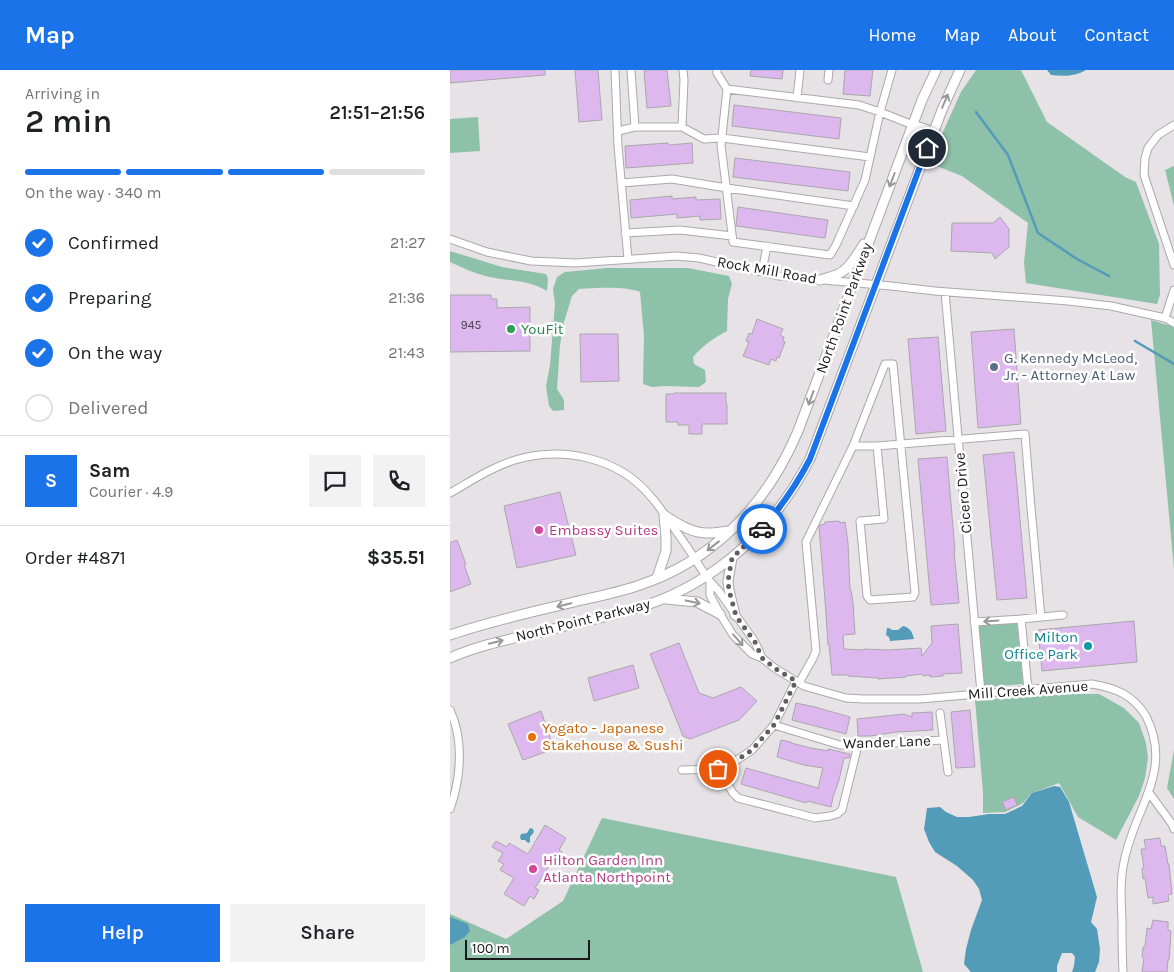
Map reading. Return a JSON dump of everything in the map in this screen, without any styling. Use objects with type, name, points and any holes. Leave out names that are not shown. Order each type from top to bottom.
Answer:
[{"type":"street","points":[[614,70],[628,259]]},
{"type":"street","points":[[631,70],[635,127]]},
{"type":"street","points":[[682,127],[683,70]]},
{"type":"street","points":[[717,70],[727,89],[721,145],[733,242],[830,255],[836,246],[865,180],[880,112],[892,70]]},
{"type":"street","points":[[796,98],[800,70]]},
{"type":"street","points":[[828,80],[829,70]]},
{"type":"street","name":"North Point Parkway","points":[[450,635],[492,622],[624,590],[657,578],[714,546],[754,507],[775,478],[791,449],[922,100],[936,70]]},
{"type":"street","name":"North Point Parkway","points":[[450,658],[491,644],[644,606],[708,580],[772,518],[802,475],[815,446],[933,132],[960,70]]},
{"type":"street","points":[[727,89],[859,105],[933,132]]},
{"type":"street","points":[[1174,125],[1158,135],[1148,148],[1145,158],[1144,175],[1174,264]]},
{"type":"street","points":[[618,131],[635,127],[682,127],[704,139],[722,138],[870,157]]},
{"type":"street","points":[[621,183],[672,179],[854,206]]},
{"type":"street","points":[[625,233],[680,230],[732,236]]},
{"type":"street","points":[[820,280],[844,271],[873,232]]},
{"type":"street","name":"Rock Mill Road","points":[[450,240],[487,252],[531,261],[576,263],[676,256],[724,263],[779,276],[1111,306],[1165,318],[1174,324]]},
{"type":"street","points":[[762,272],[767,246]]},
{"type":"street","points":[[1165,318],[1174,290]]},
{"type":"street","name":"Cicero Drive","points":[[945,292],[981,693]]},
{"type":"street","points":[[682,770],[718,769],[731,764],[752,750],[774,725],[797,682],[813,658],[816,651],[806,542],[853,446],[885,364],[893,364],[915,593],[912,597],[870,600],[867,596],[860,521],[884,519],[877,446]]},
{"type":"street","points":[[853,446],[877,446],[1025,434],[1041,617]]},
{"type":"street","points":[[450,492],[498,467],[534,455],[564,454],[611,465],[630,476],[650,496],[695,558],[708,580]]},
{"type":"street","points":[[664,515],[681,526],[700,532],[731,531]]},
{"type":"street","points":[[657,578],[666,551],[664,515]]},
{"type":"street","points":[[732,558],[728,581],[736,616]]},
{"type":"street","name":"Mill Creek Avenue","points":[[708,580],[718,590],[755,642],[762,658]]},
{"type":"street","name":"Mill Creek Avenue","points":[[708,580],[710,595],[734,635],[752,654],[762,658],[804,686],[846,698],[920,699],[1092,684],[1105,686],[1128,696],[1140,706],[1154,727],[1160,745],[1160,763],[1156,783],[1130,837],[1124,862],[1121,890],[1123,972]]},
{"type":"street","points":[[663,599],[697,602],[720,614]]},
{"type":"street","points":[[974,622],[1063,615]]},
{"type":"street","points":[[1022,619],[1028,689]]},
{"type":"street","points":[[450,710],[459,739],[458,776],[450,809]]},
{"type":"street","points":[[940,713],[948,772]]},
{"type":"street","name":"Wander Lane","points":[[774,725],[840,745],[943,740]]},
{"type":"street","points":[[718,769],[738,798],[816,818],[830,816],[842,810],[858,745]]},
{"type":"street","points":[[1150,794],[1174,829]]},
{"type":"green space","points":[[976,70],[1021,70],[1047,122],[1125,177],[1136,182],[1159,244],[1160,295],[1157,304],[1026,283],[1024,263],[1028,223],[962,176],[929,163],[961,92]]},
{"type":"green space","points":[[478,117],[480,151],[450,153],[450,119]]},
{"type":"green space","points":[[1174,166],[1174,206],[1165,170]]},
{"type":"green space","points":[[450,251],[502,267],[546,274],[548,279],[547,291],[527,283],[490,277],[465,269],[450,262]]},
{"type":"green space","points":[[607,268],[688,268],[729,276],[732,284],[728,299],[727,331],[708,342],[693,357],[694,364],[705,370],[706,382],[699,387],[652,387],[643,384],[644,336],[640,292],[619,288],[579,289],[572,296],[564,322],[560,345],[557,389],[564,400],[564,410],[553,411],[549,406],[546,386],[550,365],[555,304],[553,289],[557,277],[565,272]]},
{"type":"green space","points":[[1151,320],[1174,327],[1174,569]]},
{"type":"green space","points":[[1017,622],[1023,684],[984,687],[978,626]]},
{"type":"green space","points":[[1099,694],[1124,708],[1139,723],[1146,743],[1148,758],[1145,778],[1139,796],[1116,840],[1078,817],[1059,783],[1032,793],[1023,803],[1005,812],[983,813],[975,700]]},
{"type":"green space","points":[[1174,750],[1174,799],[1167,788]]},
{"type":"green space","points":[[602,818],[896,877],[923,972],[450,972],[450,914],[506,939],[563,901]]},
{"type":"water","points":[[1047,70],[1086,70],[1078,74],[1064,76],[1051,75]]},
{"type":"water","points":[[903,626],[911,631],[914,639],[890,641],[886,635],[887,628],[898,630]]},
{"type":"water","points":[[1054,786],[1060,787],[1069,802],[1097,897],[1091,922],[1097,929],[1100,949],[1099,962],[1095,972],[1072,972],[1075,957],[1072,953],[1062,953],[1057,966],[1057,972],[971,972],[964,964],[966,949],[982,900],[979,889],[973,880],[957,866],[935,852],[929,842],[924,829],[927,808],[940,807],[957,817],[1005,814],[1022,806],[1032,793]]},
{"type":"water","points":[[530,828],[534,832],[528,843],[525,840],[521,840],[520,837],[521,834],[527,833]]},
{"type":"water","points":[[450,917],[468,924],[470,931],[465,937],[450,945]]},
{"type":"building","points":[[450,70],[545,70],[545,75],[450,83]]},
{"type":"building","points":[[575,70],[598,70],[602,120],[579,122]]},
{"type":"building","points":[[644,70],[667,70],[671,106],[647,108]]},
{"type":"building","points":[[751,70],[783,70],[782,79],[750,76]]},
{"type":"building","points":[[845,70],[873,70],[870,96],[843,94]]},
{"type":"building","points":[[734,105],[841,118],[839,139],[732,126]]},
{"type":"building","points":[[668,143],[669,145],[692,143],[693,163],[626,168],[625,146]]},
{"type":"building","points":[[735,158],[850,172],[848,191],[733,177]]},
{"type":"building","points":[[672,196],[672,199],[696,197],[696,200],[720,199],[721,219],[700,220],[700,216],[677,218],[677,214],[631,218],[630,200]]},
{"type":"building","points":[[738,207],[828,220],[825,238],[736,226]]},
{"type":"building","points":[[1000,217],[1009,229],[1009,247],[995,259],[992,253],[951,251],[952,223],[993,223]]},
{"type":"building","points":[[450,295],[491,295],[491,299],[497,299],[497,308],[530,307],[530,351],[450,352]]},
{"type":"building","points":[[757,319],[783,329],[780,335],[784,337],[783,341],[785,342],[779,358],[777,357],[776,361],[771,359],[769,365],[743,356],[749,342],[746,341],[749,333],[752,334]]},
{"type":"building","points":[[1014,329],[1021,424],[978,428],[971,332]]},
{"type":"building","points":[[580,334],[618,334],[619,381],[581,382]]},
{"type":"building","points":[[938,337],[946,431],[916,434],[908,339]]},
{"type":"building","points":[[726,393],[727,424],[702,424],[702,434],[689,434],[689,425],[678,425],[678,422],[666,422],[666,394]]},
{"type":"building","points":[[1014,452],[1027,598],[997,600],[983,455]]},
{"type":"building","points":[[947,457],[959,603],[931,605],[918,459]]},
{"type":"building","name":"Embassy Suites","points":[[560,492],[576,555],[517,568],[504,506]]},
{"type":"building","points":[[839,521],[840,523],[845,522],[848,543],[850,590],[853,603],[855,634],[843,635],[844,649],[888,650],[921,648],[922,656],[932,643],[931,626],[958,624],[962,673],[930,677],[930,675],[923,676],[922,674],[878,679],[832,675],[819,527],[825,524],[825,522]]},
{"type":"building","points":[[457,540],[471,584],[450,592],[450,543]]},
{"type":"building","name":"Milton Office Park","points":[[1134,621],[1137,662],[1042,671],[1038,630]]},
{"type":"building","points":[[679,643],[699,693],[713,698],[741,687],[757,701],[739,720],[690,739],[683,736],[650,654]]},
{"type":"building","points":[[633,665],[639,688],[594,701],[588,678]]},
{"type":"building","points":[[796,703],[850,717],[846,734],[792,720]]},
{"type":"building","points":[[970,710],[975,767],[956,768],[951,712]]},
{"type":"building","name":"Yogato - Japanese Stakehouse & Sushi","points":[[541,711],[554,749],[523,760],[508,724]]},
{"type":"building","points":[[932,712],[933,730],[858,736],[857,719],[904,714],[912,717],[912,713]]},
{"type":"building","points":[[781,740],[811,748],[828,751],[828,749],[850,754],[849,758],[844,758],[831,807],[807,801],[806,803],[741,784],[746,768],[818,788],[823,768],[804,765],[777,757]]},
{"type":"building","points":[[1014,797],[1017,805],[1006,810],[1002,802]]},
{"type":"building","name":"Hilton Garden Inn Atlanta Northpoint","points":[[545,825],[566,838],[559,850],[562,852],[557,859],[554,858],[535,888],[539,890],[534,899],[530,896],[524,906],[504,894],[514,878],[500,870],[504,864],[498,861],[503,853],[492,847],[496,841],[507,847],[509,843],[528,854]]},
{"type":"building","points":[[1160,838],[1161,846],[1165,846],[1169,864],[1172,894],[1168,895],[1169,901],[1153,904],[1153,897],[1148,898],[1145,878],[1143,879],[1142,868],[1144,868],[1141,849],[1146,849],[1144,840]]},
{"type":"building","points":[[1153,920],[1168,922],[1168,930],[1171,931],[1167,972],[1142,972],[1143,947],[1145,947],[1147,928],[1151,929]]},
{"type":"waterway","points":[[976,112],[1008,155],[1038,233],[1077,259],[1109,276]]},
{"type":"waterway","points":[[1135,341],[1174,364]]},
{"type":"way so far","points":[[718,769],[731,764],[752,750],[774,725],[796,681],[762,658],[755,642],[736,616],[729,590],[728,581],[732,558],[762,529]]},
{"type":"place","name":"YouFit","points":[[511,329]]},
{"type":"place","name":"G. Kennedy McLeod, Jr. - Attorney At Law","points":[[994,367]]},
{"type":"place","name":"Embassy Suites","points":[[539,530]]},
{"type":"place","name":"Milton Office Park","points":[[1088,646]]},
{"type":"place","name":"Yogato - Japanese Stakehouse & Sushi","points":[[532,737]]},
{"type":"place","name":"Hilton Garden Inn Atlanta Northpoint","points":[[533,869]]},
{"type":"route","points":[[762,529],[792,491],[810,459],[927,148]]}]
